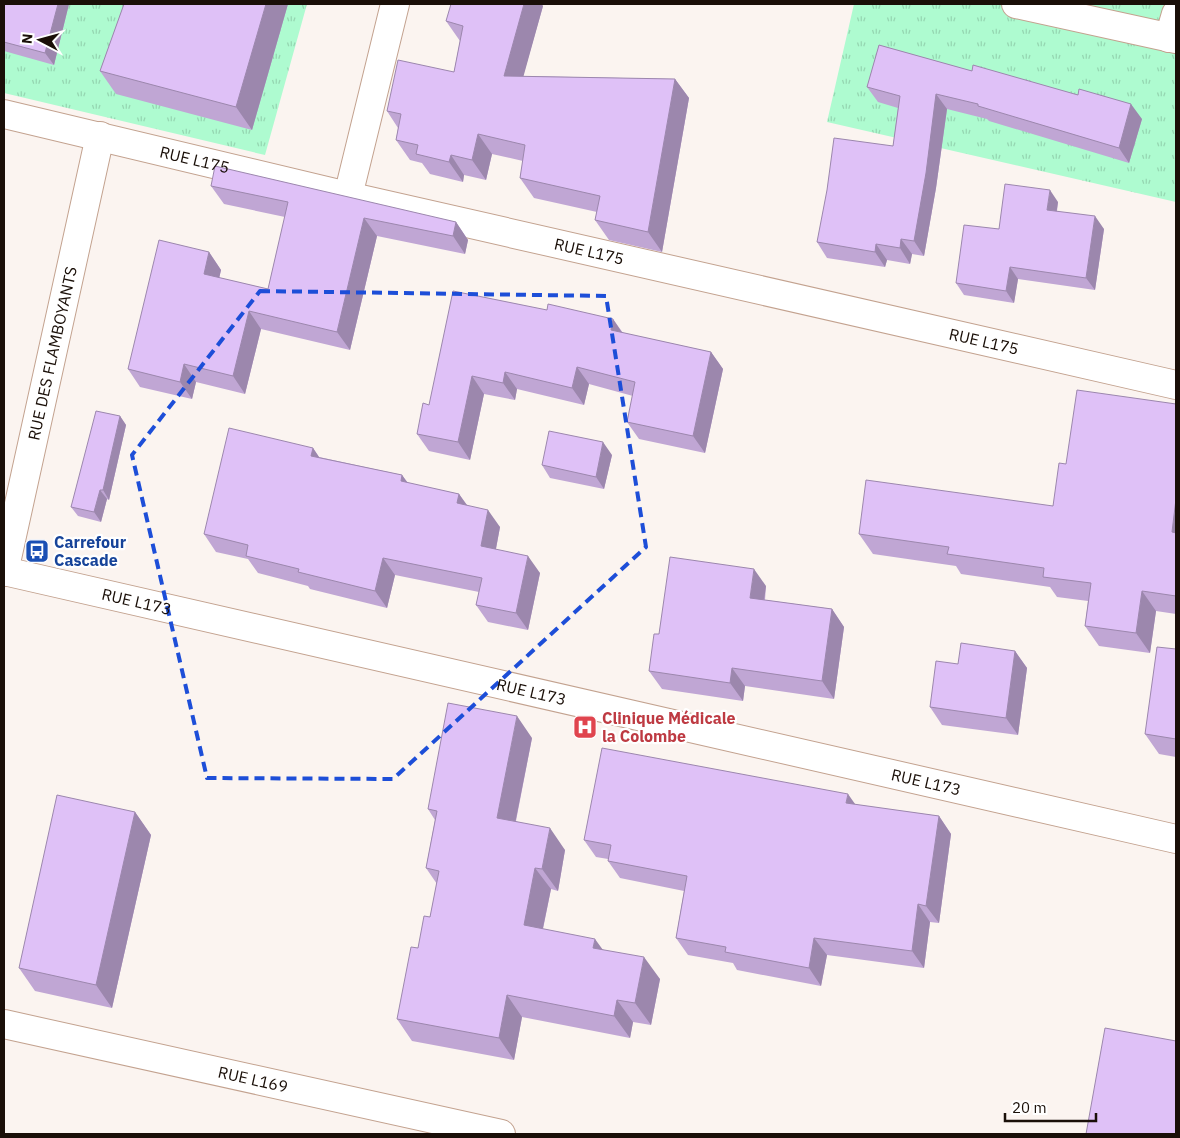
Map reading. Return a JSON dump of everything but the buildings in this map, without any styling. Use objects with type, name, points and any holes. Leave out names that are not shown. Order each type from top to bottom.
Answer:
[{"type":"street","points":[[348,196],[395,4]]},
{"type":"street","points":[[1016,4],[1174,30]]},
{"type":"street","name":"RUE L175","points":[[4,114],[348,196],[1176,385]]},
{"type":"street","name":"RUE DES FLAMBOYANTS","points":[[4,571],[100,136]]},
{"type":"street","name":"RUE L173","points":[[4,571],[1176,840]]},
{"type":"street","name":"RUE L169","points":[[4,1024],[501,1134]]},
{"type":"highlighted area","points":[[260,291],[606,296],[646,547],[393,779],[207,778],[132,455]]},
{"type":"green space","points":[[4,4],[307,4],[265,155],[4,93]]},
{"type":"green space","points":[[854,4],[1176,4],[1176,202],[827,122]]},
{"type":"place","name":"Carrefour Cascade","points":[[37,551]]},
{"type":"place","name":"Clinique Médicale la Colombe","points":[[585,727]]}]
